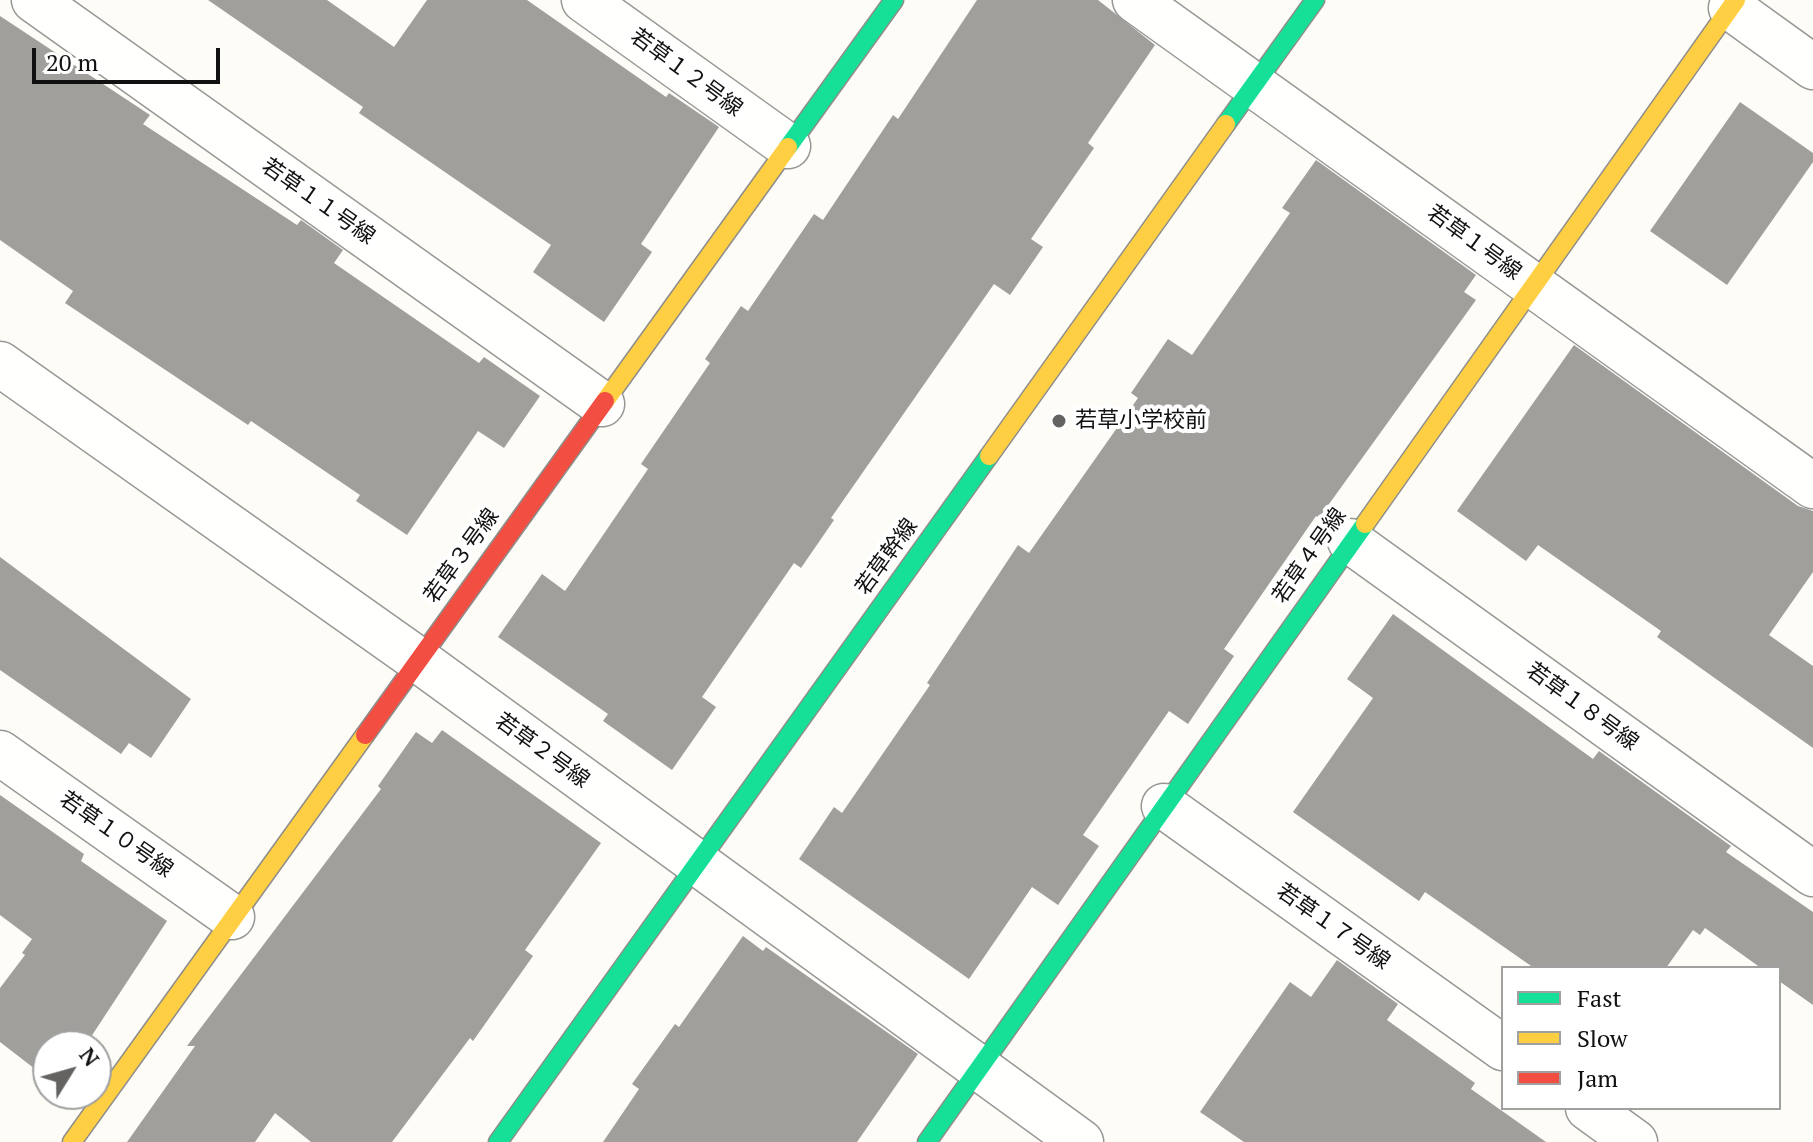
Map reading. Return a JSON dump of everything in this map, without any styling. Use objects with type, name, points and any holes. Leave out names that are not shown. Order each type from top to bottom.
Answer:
[{"type":"street","name":"若草１１号線","points":[[34,0],[602,404]]},
{"type":"street","name":"若草１２号線","points":[[584,0],[788,146]]},
{"type":"street","name":"若草３号線","points":[[72,1142],[894,0]]},
{"type":"street","name":"若草１号線","points":[[1135,0],[1813,486]]},
{"type":"street","name":"若草幹線","points":[[498,1142],[1315,0]]},
{"type":"street","points":[[1733,4],[1813,67]]},
{"type":"street","name":"若草４号線","points":[[927,1142],[1531,284],[1733,4]]},
{"type":"street","name":"若草２号線","points":[[0,364],[417,659],[1081,1142]]},
{"type":"street","name":"若草１８号線","points":[[1350,541],[1813,874]]},
{"type":"street","name":"若草１０号線","points":[[0,753],[232,917]]},
{"type":"street","name":"若草１７号線","points":[[1164,806],[1501,1047]]},
{"type":"street","points":[[1591,1110],[1635,1142]]},
{"type":"building","points":[[208,0],[327,0],[394,47],[427,0],[527,0],[666,97],[669,93],[719,127],[641,244],[652,252],[604,322],[533,272],[551,245],[359,113],[363,107]]},
{"type":"building","points":[[977,0],[1098,0],[1155,45],[1088,143],[1094,148],[1031,239],[1043,247],[1010,295],[994,284],[831,518],[834,520],[801,568],[794,563],[702,697],[716,707],[672,770],[603,721],[608,714],[498,637],[542,574],[565,591],[648,469],[641,464],[710,363],[705,359],[741,306],[748,311],[814,214],[823,220],[893,115],[898,119]]},
{"type":"building","points":[[0,16],[150,115],[143,124],[297,225],[301,220],[343,250],[334,263],[479,363],[484,357],[540,396],[504,448],[478,431],[407,535],[356,501],[360,495],[251,421],[248,425],[65,303],[73,291],[0,240]]},
{"type":"building","points":[[1740,102],[1813,153],[1813,162],[1727,285],[1650,231]]},
{"type":"building","points":[[1316,160],[1476,275],[1464,292],[1476,300],[1319,518],[1316,516],[1224,649],[1234,656],[1188,724],[1169,711],[1083,835],[1099,846],[1058,905],[1032,887],[969,979],[799,859],[834,807],[842,813],[930,685],[927,683],[1018,545],[1029,553],[1138,398],[1131,393],[1168,339],[1192,355],[1290,213],[1282,208]]},
{"type":"building","points":[[1574,345],[1798,506],[1813,511],[1813,572],[1769,635],[1813,666],[1813,748],[1657,637],[1661,631],[1538,545],[1526,561],[1457,511]]},
{"type":"building","points":[[0,557],[191,699],[151,758],[129,743],[121,754],[0,670]]},
{"type":"building","points":[[1393,614],[1593,759],[1599,751],[1731,846],[1726,852],[1813,912],[1813,1005],[1781,982],[1781,966],[1758,966],[1705,928],[1700,935],[1693,930],[1667,966],[1531,966],[1425,892],[1419,901],[1293,812],[1373,698],[1347,679]]},
{"type":"building","points":[[442,730],[601,843],[525,950],[533,956],[473,1041],[470,1038],[392,1142],[311,1142],[275,1113],[255,1142],[127,1142],[195,1046],[187,1046],[381,789],[378,786],[416,732],[432,743]]},
{"type":"building","points":[[0,795],[84,854],[81,861],[167,921],[95,1030],[32,1030],[32,1067],[0,1042],[0,988],[25,955],[22,953],[32,939],[0,915]]},
{"type":"building","points":[[743,936],[763,951],[766,947],[918,1054],[857,1142],[603,1142],[639,1089],[632,1084],[675,1024],[679,1027]]},
{"type":"building","points":[[1337,960],[1398,1004],[1387,1020],[1475,1083],[1471,1089],[1546,1142],[1244,1142],[1200,1112],[1290,982],[1311,997]]},
{"type":"traffic: fast","points":[[788,147],[894,0]]},
{"type":"traffic: fast","points":[[1226,124],[1315,0]]},
{"type":"traffic: fast","points":[[498,1142],[989,456]]},
{"type":"traffic: fast","points":[[927,1142],[1365,524]]},
{"type":"traffic: slow","points":[[1365,524],[1736,0]]},
{"type":"traffic: slow","points":[[989,456],[1226,124]]},
{"type":"traffic: slow","points":[[605,401],[788,147]]},
{"type":"traffic: slow","points":[[72,1142],[365,735]]},
{"type":"traffic: jam","points":[[365,735],[605,401]]},
{"type":"place","name":"若草小学校前","points":[[1059,421]]}]
